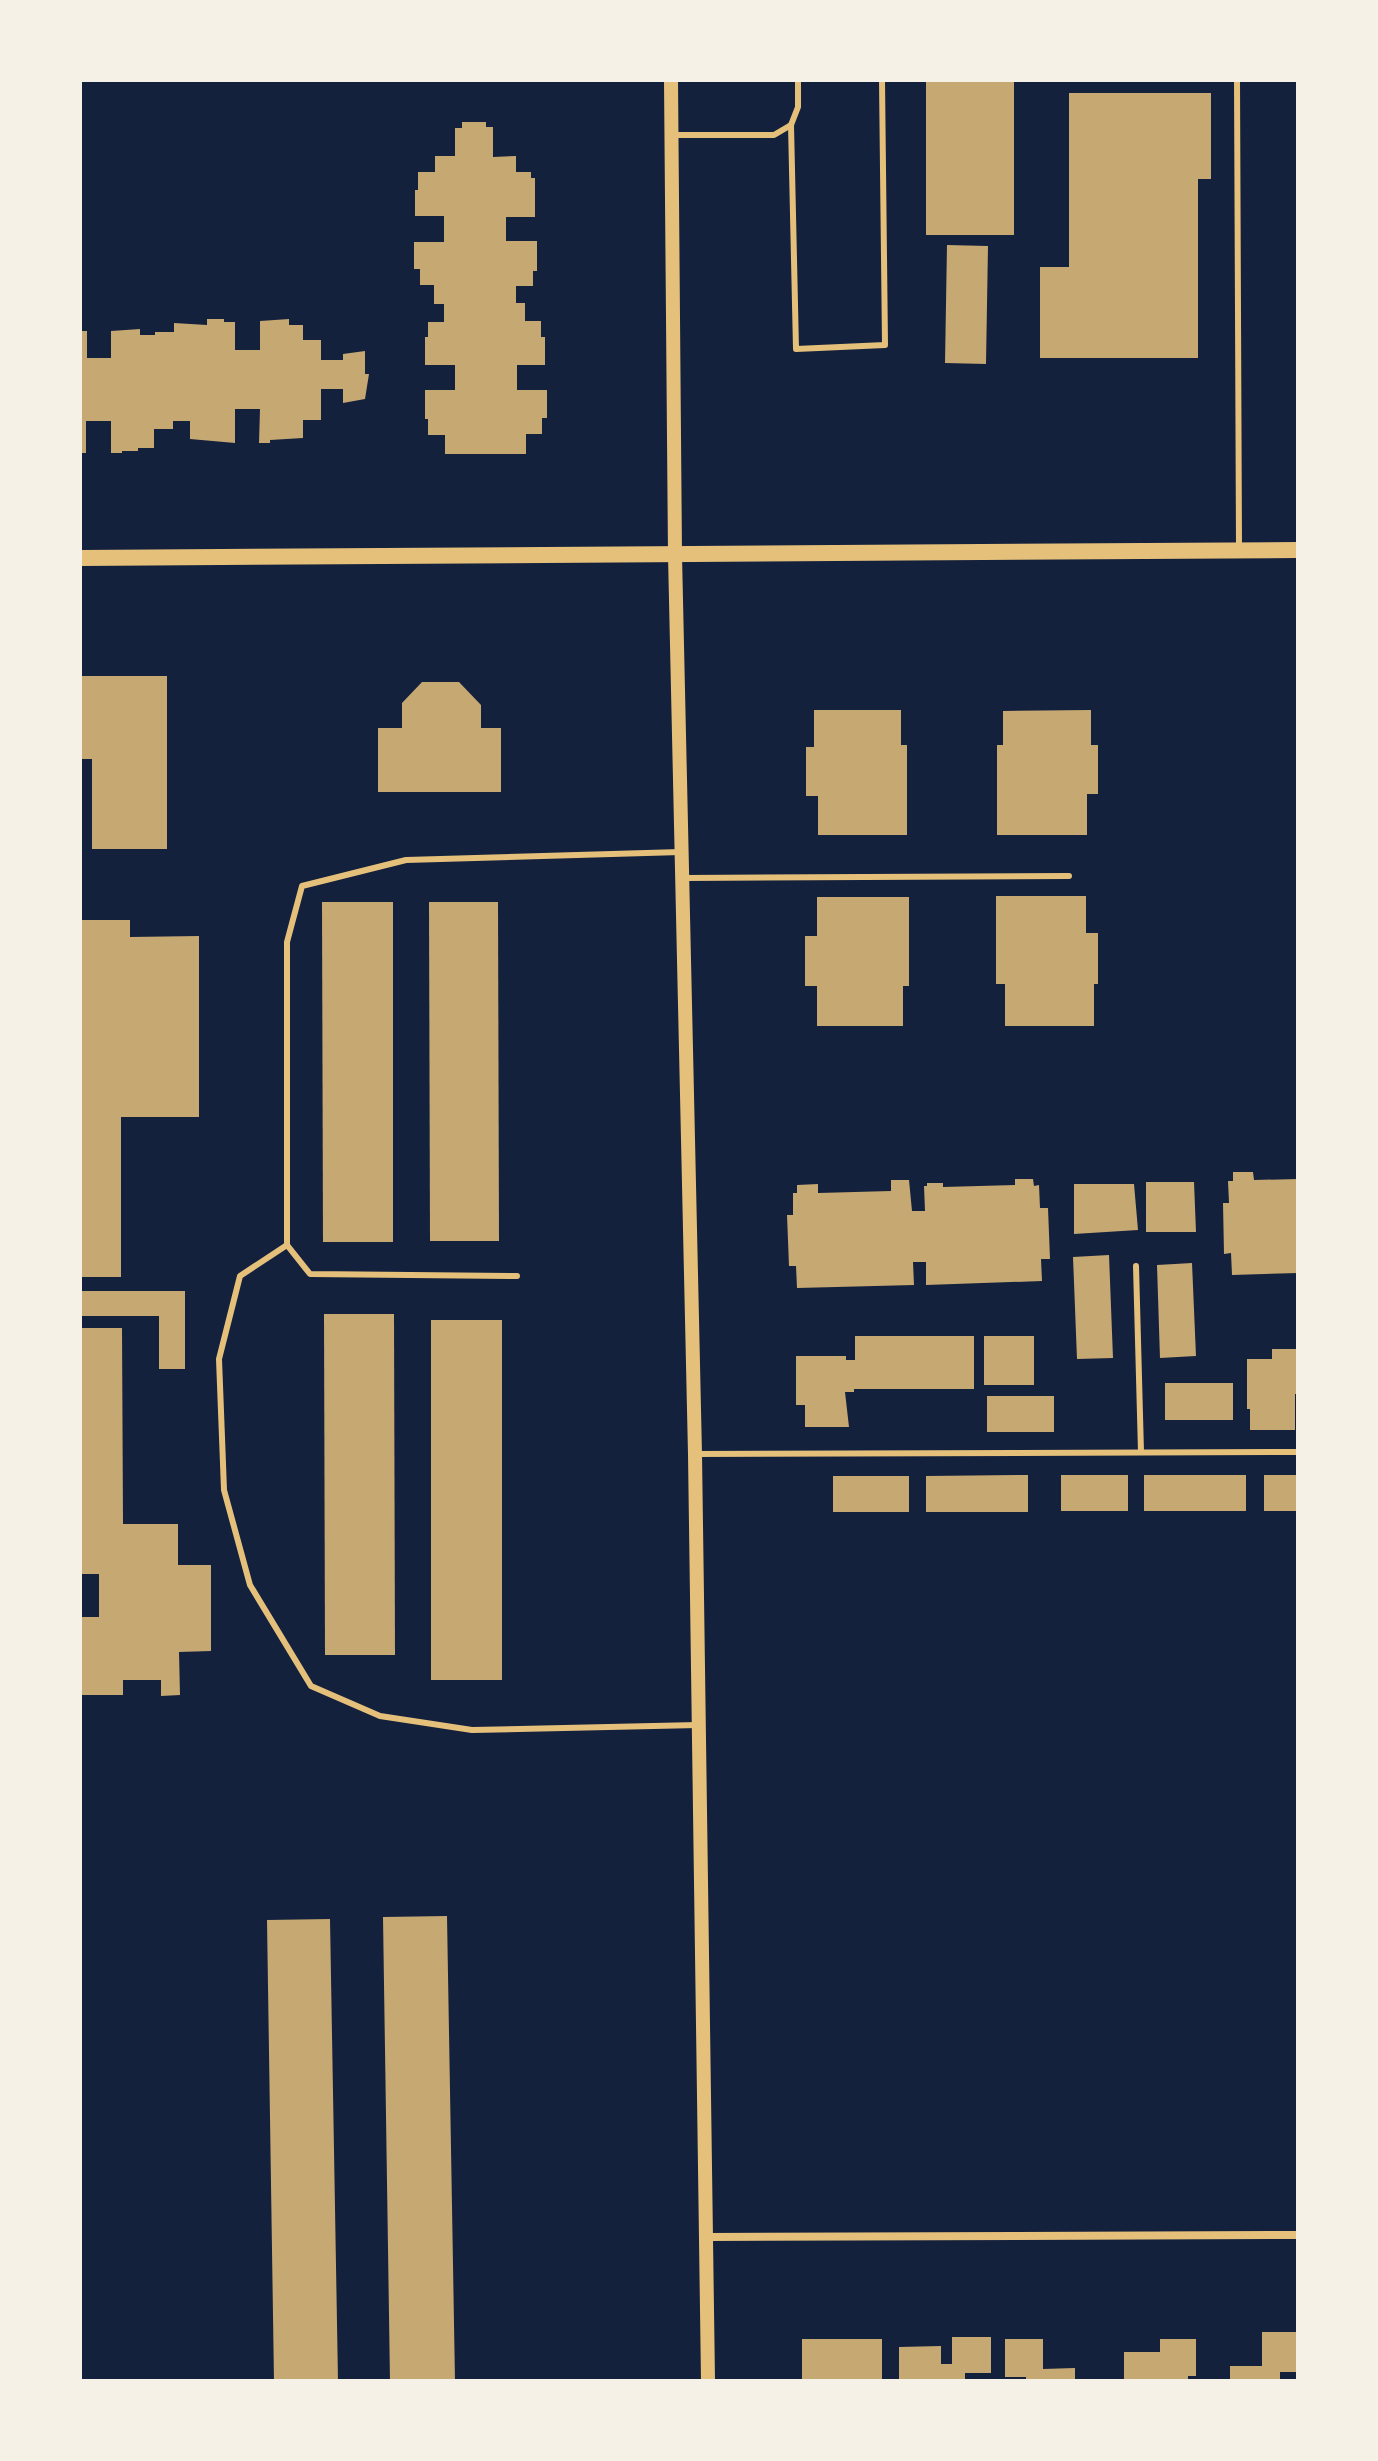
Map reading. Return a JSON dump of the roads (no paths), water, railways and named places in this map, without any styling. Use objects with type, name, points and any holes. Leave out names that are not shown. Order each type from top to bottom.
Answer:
[{"type":"main road","points":[[80,558],[1298,550]]},
{"type":"street","points":[[671,80],[675,555],[695,1454],[708,2381]]},
{"type":"street","points":[[708,2237],[1298,2235]]},
{"type":"lane","points":[[798,80],[798,107],[791,125],[796,349],[885,345],[882,80]]},
{"type":"lane","points":[[1237,80],[1239,551]]},
{"type":"lane","points":[[672,135],[774,135],[791,125]]},
{"type":"lane","points":[[517,1276],[310,1274],[287,1245],[287,942],[302,886],[406,860],[681,852]]},
{"type":"lane","points":[[681,878],[1069,876]]},
{"type":"lane","points":[[287,1245],[240,1276],[219,1359],[224,1490],[250,1585],[311,1686],[380,1716],[472,1730],[698,1725]]},
{"type":"lane","points":[[1136,1266],[1141,1452]]},
{"type":"lane","points":[[695,1454],[1298,1452]]}]
